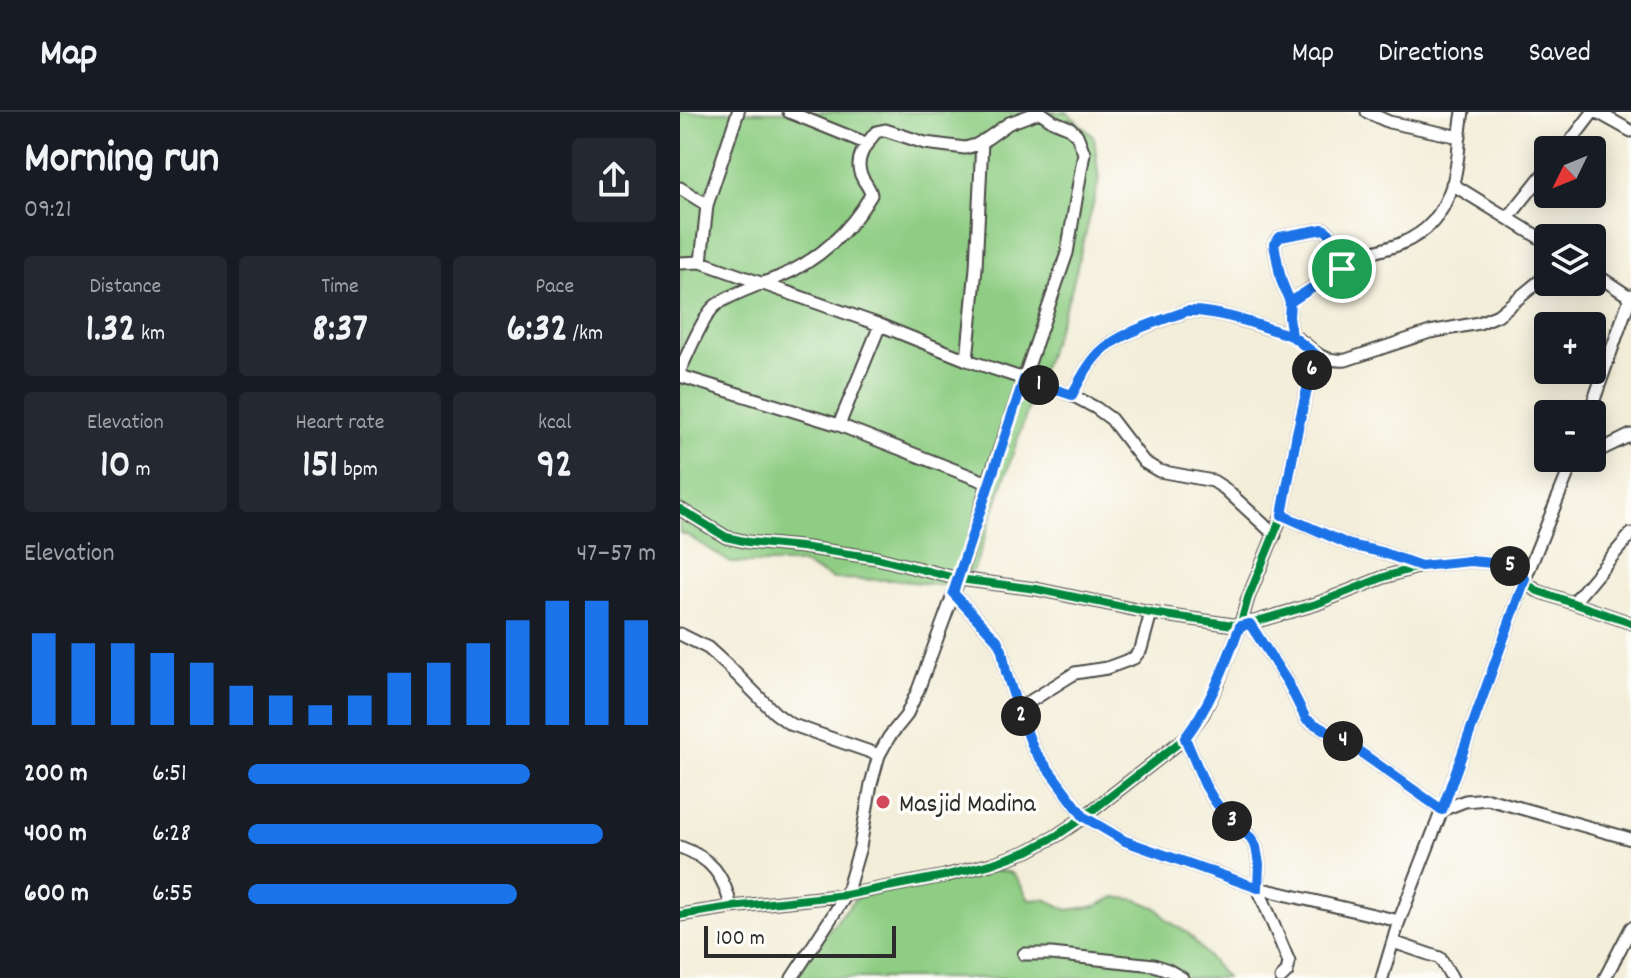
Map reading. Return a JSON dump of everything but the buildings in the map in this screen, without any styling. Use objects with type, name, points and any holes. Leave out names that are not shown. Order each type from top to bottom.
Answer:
[{"type":"street","points":[[701,262],[707,205],[738,112]]},
{"type":"street","points":[[789,112],[868,144]]},
{"type":"street","points":[[792,978],[846,895],[860,847],[879,755],[911,708],[959,579],[988,483],[1067,253],[1084,153],[1077,135],[1070,128],[1039,112],[1009,123],[965,148],[925,143],[880,130],[859,159],[859,169],[871,195],[851,224],[828,248],[784,275],[720,302],[711,309],[680,373],[839,425],[988,483]]},
{"type":"street","points":[[1367,112],[1389,122],[1460,137]]},
{"type":"street","points":[[1290,302],[1366,255],[1399,245],[1431,226],[1452,184],[1463,112]]},
{"type":"street","points":[[1575,136],[1595,112],[1631,131]]},
{"type":"street","points":[[967,360],[976,268],[982,141]]},
{"type":"street","points":[[1452,184],[1534,234]]},
{"type":"street","points":[[1508,218],[1534,186]]},
{"type":"street","points":[[680,188],[707,205]]},
{"type":"street","points":[[1292,336],[1290,302],[1281,280],[1274,244],[1280,237],[1323,229],[1329,231],[1342,269]]},
{"type":"street","points":[[680,263],[701,262],[880,325],[967,360],[1072,395],[1111,419],[1144,462],[1159,471],[1213,481],[1275,535]]},
{"type":"street","points":[[1594,400],[1631,296],[1606,281]]},
{"type":"street","points":[[1072,395],[1089,366],[1110,343],[1187,311],[1210,313],[1292,336],[1315,354],[1331,361],[1346,360],[1430,332],[1479,323],[1498,315],[1534,285]]},
{"type":"street","points":[[839,425],[880,325]]},
{"type":"street","points":[[680,915],[846,895],[991,864],[1028,851],[1056,836],[1185,738],[1203,714],[1245,625],[1248,598],[1282,515],[1315,354]]},
{"type":"street","points":[[1606,447],[1631,435]]},
{"type":"street","points":[[1382,978],[1399,921],[1525,579],[1572,472]]},
{"type":"street","points":[[680,509],[726,537],[748,542],[877,558],[959,579],[1036,589],[1151,613],[1245,625],[1316,604],[1421,566],[1470,561],[1513,567],[1528,585],[1538,591],[1631,623]]},
{"type":"street","points":[[1282,515],[1350,545],[1421,566]]},
{"type":"street","points":[[1573,603],[1631,534]]},
{"type":"street","points":[[953,593],[997,640],[1034,750],[1084,817],[1125,841],[1258,888],[1399,921]]},
{"type":"street","points":[[1018,709],[1075,673],[1107,668],[1134,658],[1141,649],[1151,613]]},
{"type":"street","points":[[1245,625],[1288,683],[1306,719],[1356,749],[1442,810]]},
{"type":"street","points":[[680,634],[708,648],[790,724],[879,755]]},
{"type":"street","points":[[1185,738],[1214,800],[1256,847],[1258,888],[1289,962],[1287,972],[1281,978]]},
{"type":"street","points":[[1442,810],[1465,801],[1488,799],[1631,839]]},
{"type":"street","points":[[680,847],[710,863],[727,889],[731,907]]},
{"type":"street","points":[[1605,978],[1631,928]]},
{"type":"street","points":[[1393,942],[1440,958],[1452,978]]},
{"type":"street","points":[[1024,954],[1154,965],[1182,978]]},
{"type":"street","points":[[1134,963],[1138,978]]},
{"type":"green space","points":[[680,112],[1067,112],[1094,137],[1099,181],[1071,291],[974,569],[948,586],[894,580],[833,579],[801,563],[731,563],[680,533]]},
{"type":"green space","points":[[981,870],[1008,872],[1016,877],[1029,900],[1045,899],[1068,910],[1096,906],[1115,897],[1138,900],[1157,908],[1167,920],[1189,934],[1226,978],[795,978],[825,934],[858,896]]},
{"type":"cycle path","points":[[680,915],[846,895],[991,864],[1028,851],[1056,836],[1185,738],[1203,714],[1218,683],[1282,515],[1315,354]]},
{"type":"cycle path","points":[[680,509],[726,537],[748,542],[877,558],[959,579],[1036,589],[1151,613],[1240,626],[1316,604],[1421,566],[1470,561],[1513,567],[1528,585],[1538,591],[1631,623]]},
{"type":"place","name":"Masjid Madina","points":[[883,802]]},
{"type":"route","points":[[1342,269],[1290,302],[1292,336],[1200,310],[1187,311],[1110,343],[1089,366],[1072,395],[1024,379],[953,593],[997,640],[1034,750],[1084,817],[1125,841],[1258,888],[1256,847],[1214,800],[1185,738],[1203,714],[1240,626],[1250,624],[1288,683],[1306,719],[1356,749],[1442,810],[1525,579],[1513,567],[1504,564],[1470,561],[1421,566],[1350,545],[1282,515],[1315,354],[1292,336],[1289,317],[1290,302],[1281,280],[1275,241],[1291,234],[1323,229],[1329,231],[1342,269]]}]
